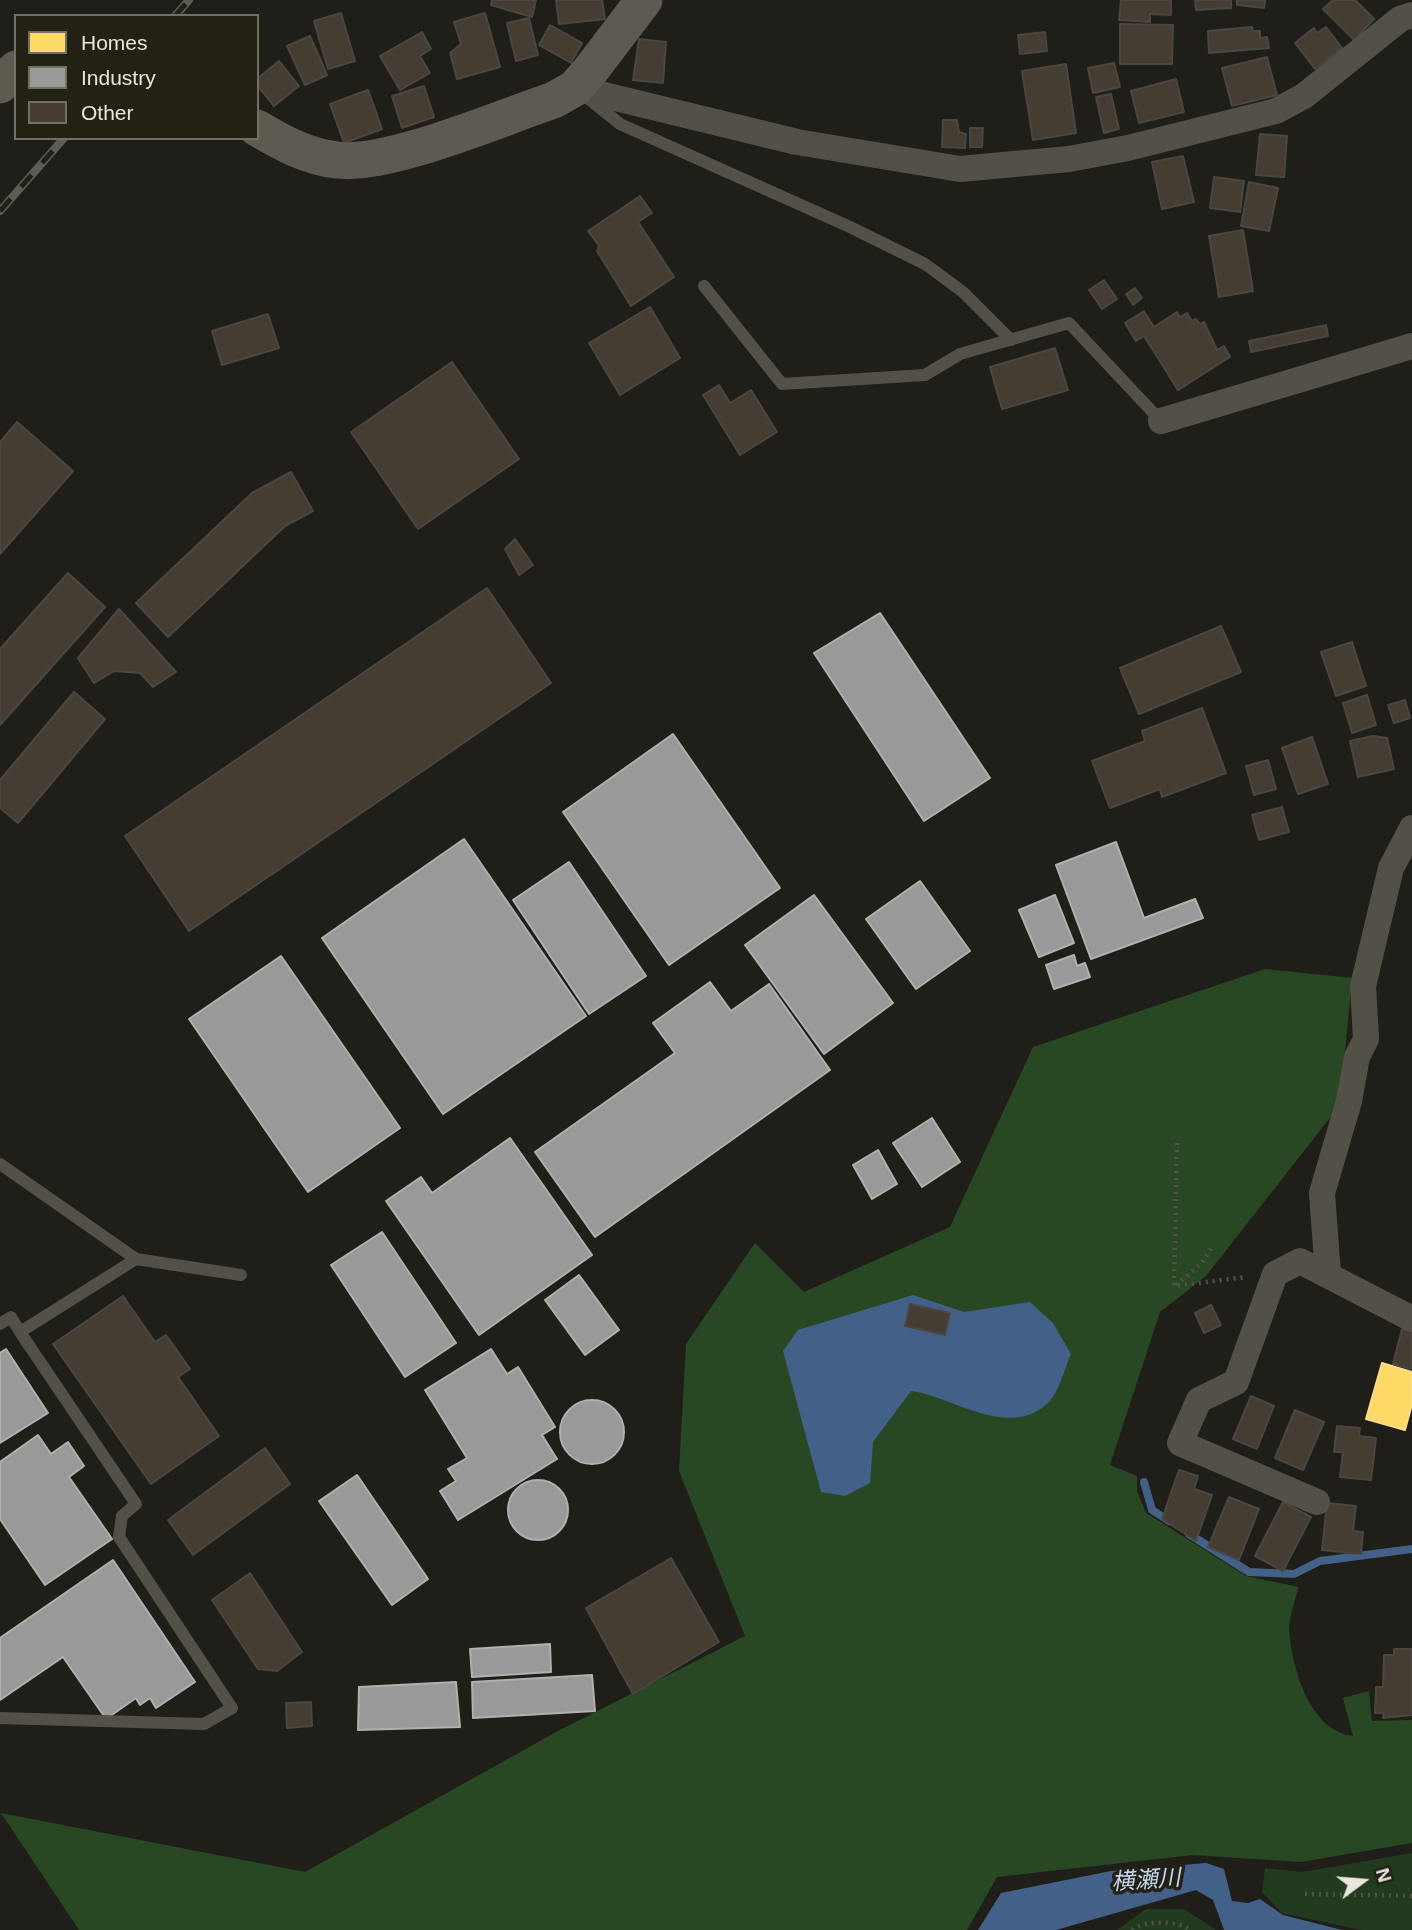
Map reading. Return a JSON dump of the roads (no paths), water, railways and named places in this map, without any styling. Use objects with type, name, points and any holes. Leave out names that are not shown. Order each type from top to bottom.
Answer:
[{"type":"street","points":[[259,129],[321,158],[364,160],[404,151],[554,100],[575,88],[644,0]]},
{"type":"street","points":[[575,88],[797,142],[960,169],[1055,160],[1128,148],[1276,111],[1304,96],[1400,19],[1412,15]]},
{"type":"street","points":[[0,85],[14,71]]},
{"type":"street","points":[[1161,421],[1412,346]]},
{"type":"street","points":[[1328,1275],[1322,1193],[1349,1101],[1357,1057],[1366,1040],[1363,986],[1391,868],[1412,828]]},
{"type":"street","points":[[1317,1502],[1180,1443],[1199,1400],[1236,1382],[1275,1274],[1300,1261],[1412,1318]]},
{"type":"lane","points":[[575,88],[620,124],[850,227],[925,264],[963,292],[1011,340]]},
{"type":"lane","points":[[705,286],[782,384],[925,375],[960,354],[1069,323],[1161,421]]},
{"type":"lane","points":[[0,1164],[136,1259],[241,1275]]},
{"type":"lane","points":[[20,1332],[136,1259]]},
{"type":"lane","points":[[0,1324],[11,1317],[136,1504],[122,1516],[119,1537],[232,1708],[204,1724],[0,1718]]},
{"type":"water","points":[[913,1295],[964,1312],[1030,1302],[1053,1323],[1071,1354],[1059,1387],[1048,1403],[1033,1413],[1016,1418],[981,1413],[911,1391],[873,1442],[870,1483],[845,1496],[821,1492],[783,1351],[798,1330]]},
{"type":"water","name":"横瀬川","points":[[1206,1863],[1224,1869],[1232,1901],[1248,1903],[1260,1899],[1283,1915],[1342,1930],[1224,1930],[1213,1900],[1196,1890],[1056,1930],[978,1930],[1001,1893],[1111,1871]]},
{"type":"waterway","points":[[1144,1482],[1152,1510],[1169,1521]]},
{"type":"waterway","points":[[1189,1534],[1249,1572],[1294,1574],[1320,1561],[1412,1549]]},
{"type":"railway","points":[[177,14],[189,0]]},
{"type":"railway","points":[[0,211],[62,140]]}]
